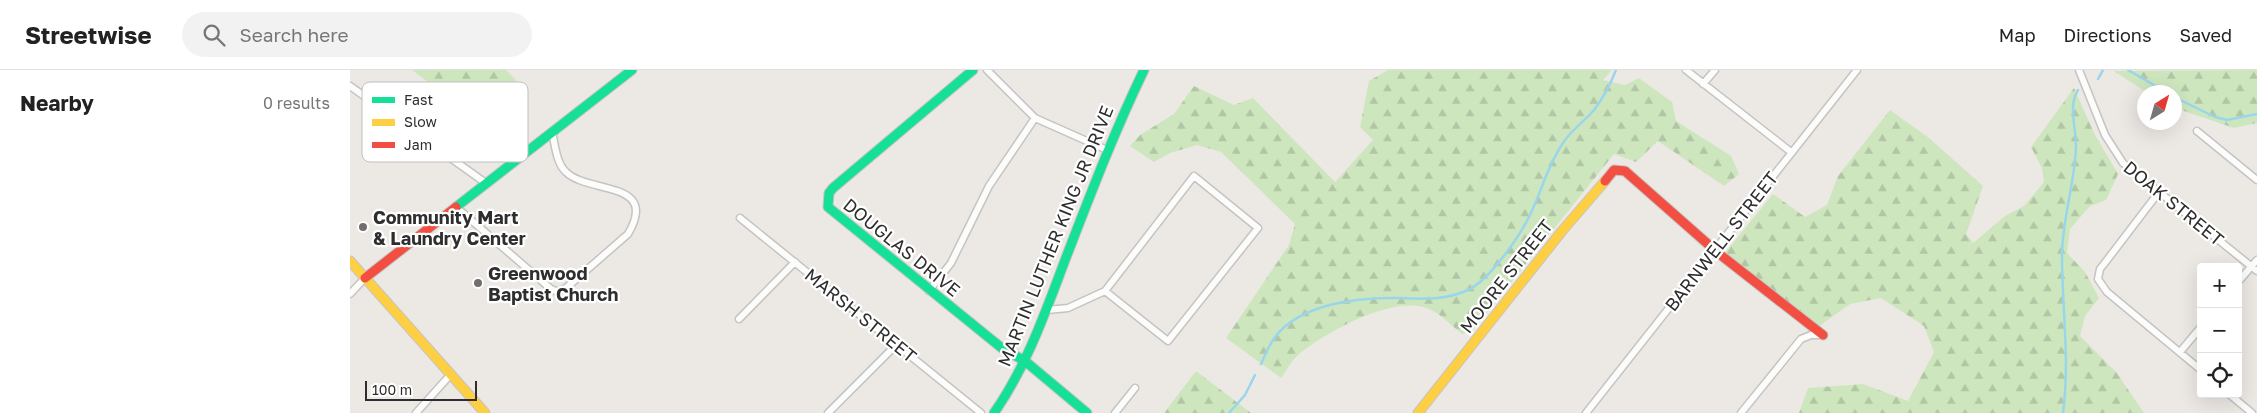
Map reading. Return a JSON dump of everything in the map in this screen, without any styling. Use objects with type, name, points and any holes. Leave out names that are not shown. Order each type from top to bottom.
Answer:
[{"type":"street","points":[[528,151],[632,70]]},
{"type":"street","name":"DOUGLAS DRIVE","points":[[973,70],[833,188],[827,200],[828,207],[1003,349],[1025,361],[1087,413]]},
{"type":"street","points":[[986,70],[1035,118],[1106,150]]},
{"type":"street","name":"MARTIN LUTHER KING JR DRIVE","points":[[994,413],[1025,361],[1047,310],[1106,150],[1144,70]]},
{"type":"street","points":[[1686,70],[1791,152]]},
{"type":"street","points":[[1703,84],[1715,70]]},
{"type":"street","name":"BARNWELL STREET","points":[[1586,413],[1791,152],[1858,70]]},
{"type":"street","name":"DOAK STREET","points":[[2079,70],[2099,122],[2116,155],[2139,177],[2254,268]]},
{"type":"street","points":[[350,86],[362,95]]},
{"type":"street","points":[[929,290],[951,263],[989,186],[1035,118]]},
{"type":"street","points":[[2197,131],[2257,180]]},
{"type":"street","points":[[456,207],[551,289],[558,292],[566,288],[628,234],[637,210],[631,198],[621,191],[577,179],[564,171],[558,157],[552,132]]},
{"type":"street","points":[[456,162],[487,184]]},
{"type":"street","points":[[350,294],[365,278],[514,162]]},
{"type":"street","name":"MOORE STREET","points":[[1418,413],[1614,170],[1625,171],[1715,248]]},
{"type":"street","points":[[1047,310],[1068,308],[1105,291],[1194,176],[1258,228],[1168,341],[1105,291]]},
{"type":"street","points":[[2160,192],[2100,269],[2098,278],[2107,292],[2197,367]]},
{"type":"street","name":"MARSH STREET","points":[[740,218],[981,413]]},
{"type":"street","points":[[1715,248],[1718,253],[1823,335]]},
{"type":"street","points":[[2242,278],[2254,268],[2257,260]]},
{"type":"street","points":[[350,261],[485,413]]},
{"type":"street","points":[[739,319],[795,262]]},
{"type":"street","points":[[2180,352],[2197,332]]},
{"type":"street","points":[[1741,413],[1801,339],[1811,335],[1823,335]]},
{"type":"street","points":[[828,413],[897,344]]},
{"type":"street","points":[[416,413],[451,374]]},
{"type":"street","points":[[1115,413],[1135,388]]},
{"type":"street","points":[[2235,398],[2252,413]]},
{"type":"green space","points":[[412,70],[506,70],[517,81],[516,82],[428,82]]},
{"type":"green space","points":[[1388,70],[1612,70],[1603,80],[1625,85],[1639,78],[1672,102],[1676,121],[1731,156],[1739,174],[1724,186],[1658,141],[1636,162],[1614,154],[1472,331],[1462,334],[1429,309],[1414,306],[1379,311],[1343,326],[1311,345],[1296,356],[1281,378],[1226,338],[1289,245],[1295,224],[1221,152],[1197,145],[1170,153],[1154,162],[1130,146],[1140,135],[1174,114],[1194,86],[1234,105],[1253,98],[1335,182],[1373,140],[1360,127],[1369,81]]},
{"type":"green space","points":[[2257,70],[2257,123],[2234,128],[2182,110],[2182,85],[2137,86],[2114,71]]},
{"type":"green space","points":[[2074,88],[2094,133],[2118,174],[2106,200],[2090,206],[2070,229],[2067,253],[2085,272],[2099,298],[2085,316],[2080,336],[2116,372],[2144,413],[1799,413],[1808,388],[1863,384],[1908,401],[1934,352],[1924,326],[1881,298],[1850,304],[1818,327],[1724,254],[1773,194],[1805,217],[1827,205],[1838,176],[1890,110],[1929,138],[1983,186],[1966,234],[1973,243],[2005,216],[2024,206],[2044,182],[2042,168],[2031,147]]},
{"type":"green space","points":[[1196,371],[1251,413],[1164,413]]},
{"type":"waterway","points":[[1261,364],[1275,337],[1286,326],[1314,310],[1348,301],[1365,299],[1442,298],[1468,290],[1485,278],[1502,259],[1528,219],[1557,152],[1566,138],[1598,105],[1616,70]]},
{"type":"waterway","points":[[2098,79],[2103,70]]},
{"type":"waterway","points":[[2128,70],[2154,85]]},
{"type":"waterway","points":[[2063,413],[2066,354],[2062,256],[2064,228],[2075,160],[2073,103],[2078,90]]},
{"type":"waterway","points":[[2182,101],[2215,117],[2227,120],[2257,114]]},
{"type":"waterway","points":[[1229,413],[1245,395],[1255,375]]},
{"type":"traffic: fast","points":[[528,151],[632,70]]},
{"type":"traffic: fast","points":[[973,70],[833,188],[829,193],[828,207],[1003,349],[1025,361],[1087,413]]},
{"type":"traffic: fast","points":[[994,413],[1027,356],[1104,162],[1144,70]]},
{"type":"traffic: fast","points":[[456,207],[514,162]]},
{"type":"traffic: slow","points":[[1418,413],[1562,231],[1605,181]]},
{"type":"traffic: slow","points":[[350,261],[485,413]]},
{"type":"traffic: jam","points":[[1605,181],[1614,170],[1625,171],[1718,253],[1823,335]]},
{"type":"traffic: jam","points":[[365,278],[456,207]]},
{"type":"place","name":"Community Mart & Laundry Center","points":[[363,227]]},
{"type":"place","name":"Greenwood Baptist Church","points":[[478,283]]}]
